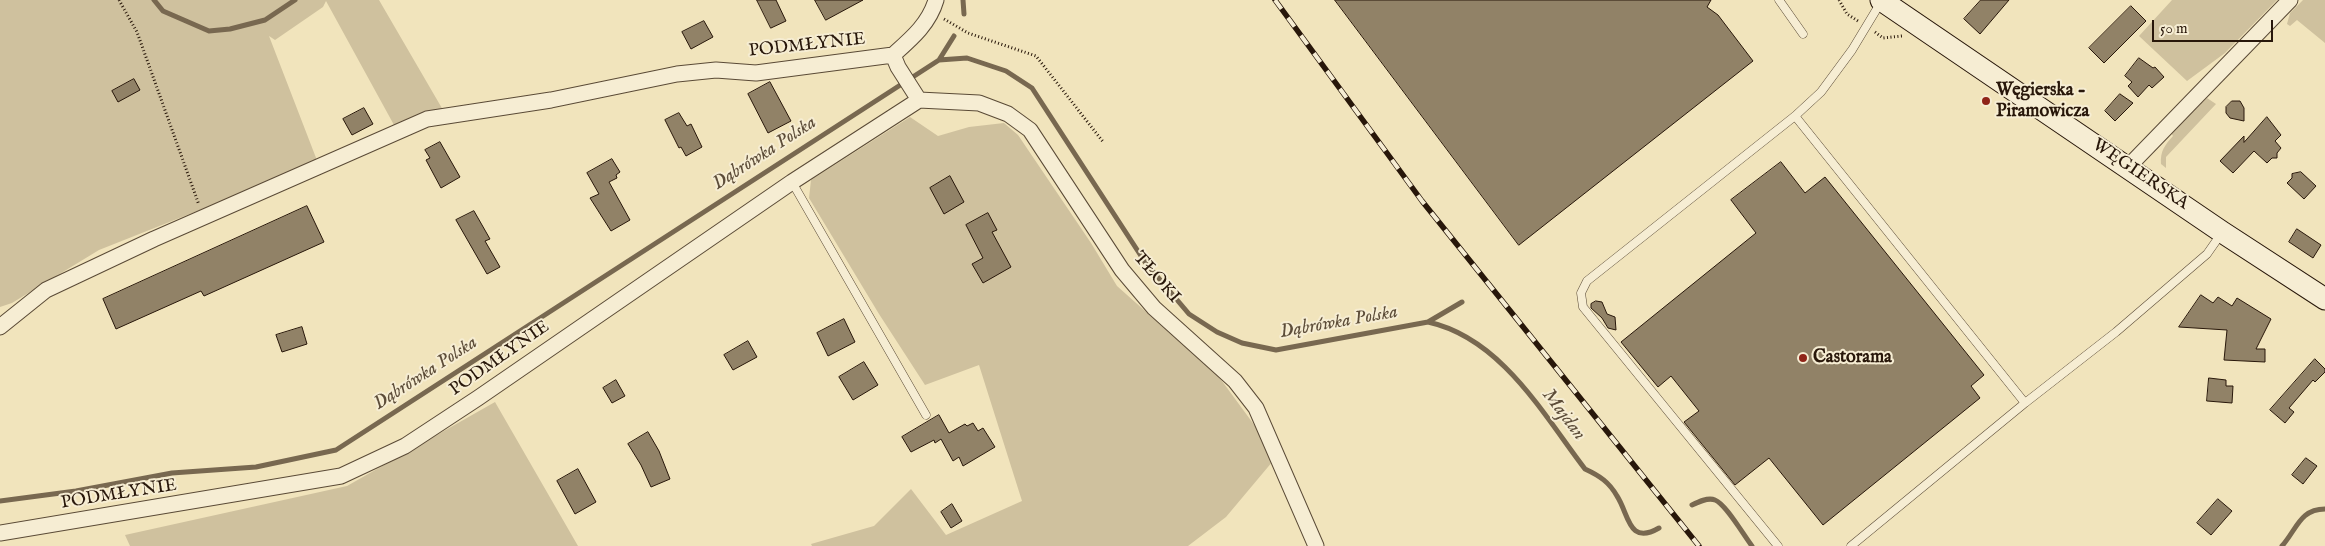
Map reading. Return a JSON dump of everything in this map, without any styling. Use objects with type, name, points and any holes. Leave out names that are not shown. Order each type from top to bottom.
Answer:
[{"type":"main road","name":"WĘGIERSKA","points":[[1881,0],[2222,232],[2325,299]]},
{"type":"street","points":[[2128,167],[2290,0]]},
{"type":"street","points":[[916,96],[895,61],[915,36],[934,6]]},
{"type":"street","name":"PODMŁYNIE","points":[[0,327],[46,290],[203,217],[427,119],[551,100],[676,74],[716,70],[756,73],[895,61]]},
{"type":"street","name":"PODMŁYNIE","points":[[0,533],[341,476],[405,446],[478,398],[916,96]]},
{"type":"street","name":"TŁOKI","points":[[916,96],[978,103],[1008,114],[1030,130],[1122,270],[1154,308],[1235,381],[1256,408],[1316,546]]},
{"type":"lane","points":[[1779,0],[1802,34]]},
{"type":"lane","points":[[1778,546],[1583,307],[1581,293],[1587,281],[1795,116],[1821,92],[1852,50],[1881,0]]},
{"type":"lane","points":[[1795,116],[2025,402]]},
{"type":"lane","points":[[792,182],[926,415]]},
{"type":"lane","points":[[1851,546],[2025,402],[2116,332],[2207,254],[2222,232]]},
{"type":"path","points":[[119,0],[137,32],[203,217]]},
{"type":"path","points":[[934,6],[968,33],[1036,56],[1104,143]]},
{"type":"shaded area","points":[[0,0],[379,0],[443,110],[394,125],[326,1],[323,7],[275,40],[269,36],[318,163],[99,250],[12,303],[0,307]]},
{"type":"shaded area","points":[[2172,0],[2277,0],[2225,53],[2187,81],[2139,36]]},
{"type":"shaded area","points":[[2303,0],[2325,0],[2325,43],[2297,20],[2290,26],[2287,24],[2290,13]]},
{"type":"shaded area","points":[[2207,98],[2216,104],[2166,157],[2166,168],[2161,164],[2161,155],[2165,145],[2173,136],[2171,133]]},
{"type":"shaded area","points":[[910,117],[938,136],[969,127],[1004,123],[1018,135],[1091,243],[1117,286],[1219,377],[1255,426],[1273,461],[1226,517],[1188,546],[812,546],[811,544],[874,526],[911,489],[946,535],[1022,501],[979,365],[925,385],[879,314],[809,198],[811,180]]},
{"type":"shaded area","points":[[495,402],[578,546],[130,546],[125,535],[347,486]]},
{"type":"building","points":[[757,0],[776,0],[786,21],[771,28]]},
{"type":"building","points":[[815,0],[863,0],[826,20]]},
{"type":"building","points":[[1335,0],[1711,0],[1707,7],[1718,15],[1753,61],[1519,245]]},
{"type":"building","points":[[1981,0],[2009,0],[1980,34],[1964,19]]},
{"type":"building","points":[[2131,6],[2146,21],[2104,63],[2089,48]]},
{"type":"building","points":[[704,21],[713,37],[691,49],[682,32]]},
{"type":"building","points":[[2139,58],[2153,68],[2155,67],[2164,77],[2152,88],[2149,85],[2138,97],[2128,86],[2132,82],[2125,76]]},
{"type":"building","points":[[134,79],[140,90],[118,102],[112,91]]},
{"type":"building","points":[[770,82],[791,121],[768,133],[748,94]]},
{"type":"building","points":[[2120,94],[2133,103],[2115,121],[2105,111]]},
{"type":"building","points":[[2232,101],[2240,101],[2244,108],[2244,121],[2230,118],[2226,113],[2226,107]]},
{"type":"building","points":[[364,108],[373,124],[352,135],[343,119]]},
{"type":"building","points":[[679,113],[687,126],[691,124],[702,147],[686,156],[681,147],[679,148],[665,120]]},
{"type":"building","points":[[2267,117],[2281,135],[2275,141],[2281,148],[2277,153],[2277,158],[2272,158],[2267,163],[2254,151],[2233,173],[2220,161],[2244,136],[2244,142]]},
{"type":"building","points":[[440,142],[460,177],[441,188],[426,160],[430,158],[425,150]]},
{"type":"building","points":[[612,159],[620,172],[616,175],[617,178],[609,182],[630,220],[611,231],[590,198],[599,194],[587,173]]},
{"type":"building","name":"Castorama","points":[[1781,162],[1805,193],[1825,177],[1984,375],[1971,386],[1980,398],[1823,525],[1769,458],[1735,485],[1684,422],[1699,411],[1671,376],[1658,387],[1621,342],[1756,233],[1731,200]]},
{"type":"building","points":[[2301,172],[2316,186],[2304,199],[2287,183],[2292,178],[2292,174]]},
{"type":"building","points":[[950,176],[964,202],[944,214],[930,188]]},
{"type":"building","points":[[307,206],[324,242],[204,296],[201,291],[116,329],[103,299]]},
{"type":"building","points":[[474,211],[490,239],[485,241],[500,267],[487,274],[456,220]]},
{"type":"building","points":[[988,213],[997,230],[992,232],[1011,267],[983,283],[972,264],[983,258],[966,225]]},
{"type":"building","points":[[2297,229],[2321,245],[2313,258],[2289,242]]},
{"type":"building","points":[[2201,295],[2213,303],[2218,297],[2232,306],[2237,298],[2271,319],[2256,349],[2265,349],[2265,362],[2224,360],[2227,330],[2179,327]]},
{"type":"building","points":[[1596,301],[1602,302],[1607,314],[1615,317],[1616,330],[1608,328],[1602,318],[1591,308],[1591,304]]},
{"type":"building","points":[[844,319],[855,342],[828,356],[817,333]]},
{"type":"building","points":[[302,327],[307,344],[282,352],[276,335]]},
{"type":"building","points":[[748,341],[757,357],[733,370],[724,355]]},
{"type":"building","points":[[2315,359],[2325,369],[2325,372],[2315,382],[2313,380],[2289,408],[2294,412],[2285,423],[2270,410]]},
{"type":"building","points":[[864,362],[878,385],[853,400],[839,377]]},
{"type":"building","points":[[2209,378],[2226,380],[2226,386],[2233,386],[2232,403],[2207,401]]},
{"type":"building","points":[[616,380],[625,396],[612,403],[603,388]]},
{"type":"building","points":[[939,415],[949,433],[965,424],[967,426],[973,423],[978,431],[983,428],[995,447],[963,466],[959,457],[953,461],[941,439],[935,443],[934,440],[911,452],[902,437]]},
{"type":"building","points":[[648,432],[659,451],[670,479],[651,487],[641,465],[628,444]]},
{"type":"building","points":[[2306,458],[2317,466],[2303,484],[2292,475]]},
{"type":"building","points":[[578,469],[596,502],[575,514],[557,481]]},
{"type":"building","points":[[2218,499],[2232,511],[2211,535],[2197,523]]},
{"type":"building","points":[[952,504],[962,521],[951,528],[941,512]]},
{"type":"waterway","points":[[154,0],[163,11],[209,31],[230,29],[265,20],[295,0]]},
{"type":"waterway","points":[[963,0],[964,14]]},
{"type":"waterway","points":[[939,60],[954,36]]},
{"type":"waterway","name":"Dąbrówka Polska","points":[[0,501],[76,491],[172,473],[256,467],[336,450],[939,60],[967,58],[1006,71],[1032,88],[1145,262],[1189,314],[1217,332],[1242,343],[1276,350],[1428,322],[1462,302]]},
{"type":"waterway","name":"Majdan","points":[[1428,322],[1454,331],[1477,344],[1499,361],[1536,403],[1585,469],[1600,477],[1611,487],[1635,531],[1649,533],[1659,528]]},
{"type":"waterway","name":"Majdan","points":[[1692,505],[1703,500],[1715,500],[1724,507],[1752,546]]},
{"type":"waterway","name":"Majdan","points":[[2282,546],[2304,516],[2310,512],[2325,509]]},
{"type":"railway","points":[[1275,0],[1422,201],[1699,546]]},
{"type":"place","name":"Węgierska - Piramowicza","points":[[1986,101]]},
{"type":"place","name":"Castorama","points":[[1803,358]]}]
